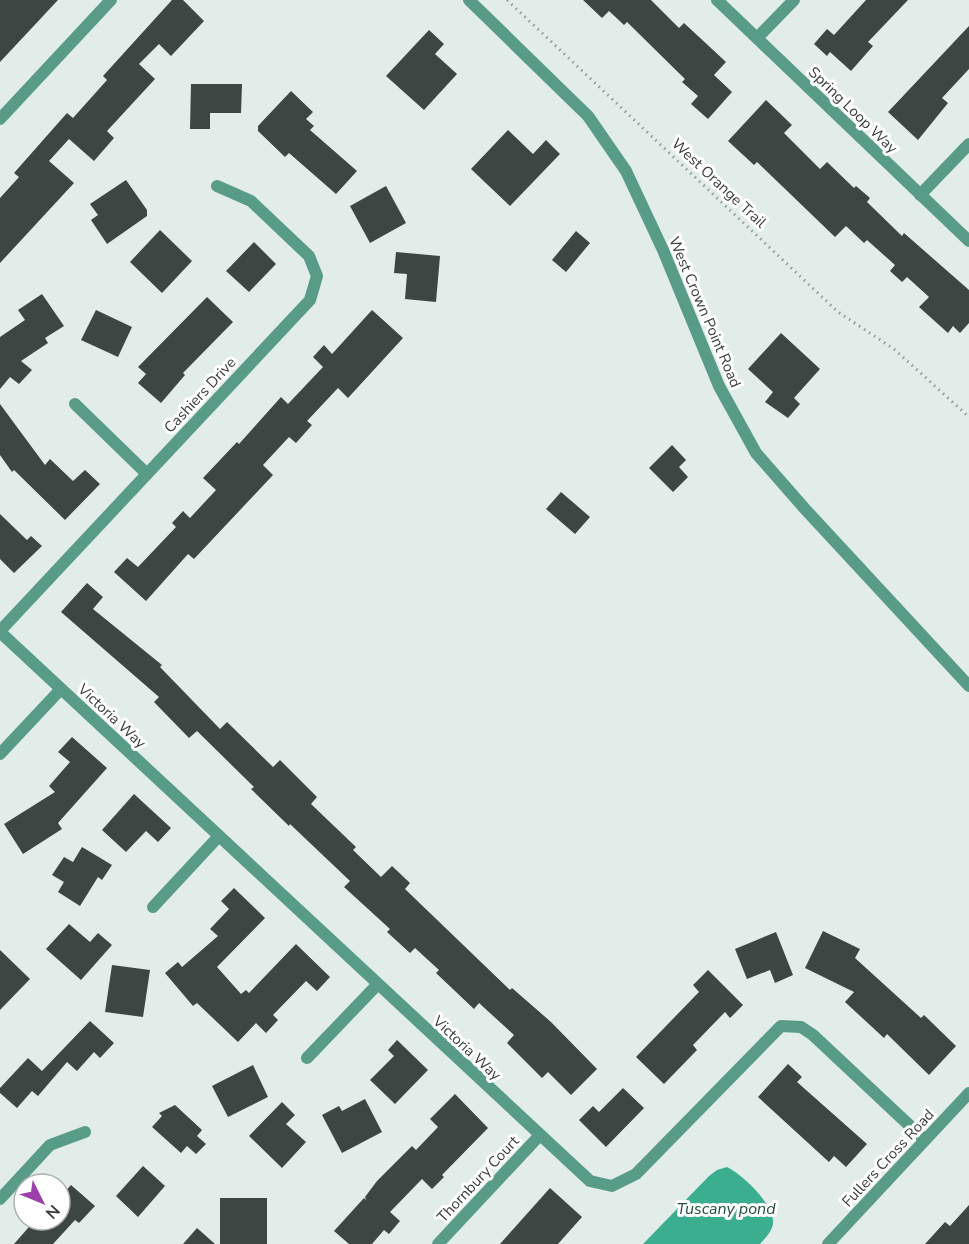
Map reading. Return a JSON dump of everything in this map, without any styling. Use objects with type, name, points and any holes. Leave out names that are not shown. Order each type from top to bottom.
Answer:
[{"type":"street","points":[[0,119],[111,0]]},
{"type":"street","name":"West Crown Point Road","points":[[470,0],[588,116],[626,171],[663,250],[719,386],[756,453],[969,686]]},
{"type":"street","name":"Spring Loop Way","points":[[717,0],[969,241]]},
{"type":"street","points":[[757,38],[794,0]]},
{"type":"street","points":[[920,195],[969,144]]},
{"type":"street","name":"Cashiers Drive","points":[[0,632],[310,300],[317,276],[309,256],[251,201],[216,186]]},
{"type":"street","points":[[75,404],[147,474]]},
{"type":"street","name":"Victoria Way","points":[[0,632],[590,1181],[612,1186],[636,1174],[781,1026],[801,1027],[813,1035],[925,1140]]},
{"type":"street","points":[[0,754],[62,689]]},
{"type":"street","points":[[153,907],[219,836]]},
{"type":"street","points":[[307,1058],[377,985]]},
{"type":"street","name":"Fullers Cross Road","points":[[828,1244],[969,1093]]},
{"type":"street","points":[[0,1199],[50,1145],[85,1132]]},
{"type":"street","name":"Thornbury Court","points":[[438,1244],[540,1135]]},
{"type":"path","name":"West Orange Trail","points":[[507,0],[838,312],[894,349],[924,373],[969,417]]},
{"type":"water","name":"Tuscany pond","points":[[727,1167],[755,1189],[771,1213],[772,1227],[760,1244],[643,1244],[709,1176]]},
{"type":"building","points":[[0,0],[58,0],[0,62]]},
{"type":"building","points":[[172,0],[183,0],[204,21],[171,56],[159,44],[139,64],[155,79],[107,131],[114,138],[94,161],[69,139],[49,161],[74,183],[0,263],[0,198],[19,177],[14,173],[67,113],[73,118],[107,80],[103,76]]},
{"type":"building","points":[[583,0],[651,0],[679,28],[684,23],[726,62],[714,75],[732,92],[708,119],[691,104],[698,96],[682,82],[685,79],[627,22],[624,25],[609,11],[602,18]]},
{"type":"building","points":[[866,0],[908,0],[868,42],[873,46],[851,71],[830,52],[827,56],[814,44],[827,29],[834,35]]},
{"type":"building","points":[[969,26],[969,69],[942,98],[948,103],[918,140],[888,112]]},
{"type":"building","points":[[429,30],[444,44],[435,54],[457,74],[424,110],[386,76]]},
{"type":"building","points":[[191,84],[242,84],[241,113],[210,113],[210,129],[190,129]]},
{"type":"building","points":[[291,91],[313,112],[306,119],[314,126],[310,130],[357,171],[336,194],[289,153],[285,157],[258,131],[258,126]]},
{"type":"building","points":[[766,100],[792,125],[784,133],[820,169],[827,162],[854,188],[856,186],[870,198],[867,202],[902,236],[904,233],[969,290],[969,323],[960,333],[953,326],[948,333],[919,307],[929,297],[907,277],[902,282],[890,271],[895,265],[867,240],[864,243],[846,226],[835,237],[757,162],[754,165],[728,141]]},
{"type":"building","points":[[508,130],[533,154],[546,140],[560,154],[510,206],[471,169]]},
{"type":"building","points":[[126,180],[147,210],[147,216],[107,244],[91,220],[98,215],[90,204]]},
{"type":"building","points":[[386,186],[406,223],[370,243],[350,206]]},
{"type":"building","points":[[160,230],[192,261],[162,293],[130,262]]},
{"type":"building","points":[[576,231],[590,243],[566,272],[552,260]]},
{"type":"building","points":[[254,242],[276,264],[249,292],[226,271]]},
{"type":"building","points":[[396,252],[440,256],[436,302],[405,299],[407,274],[394,273]]},
{"type":"building","points":[[42,294],[64,326],[45,338],[48,343],[21,361],[32,370],[19,384],[10,377],[0,389],[0,337],[25,320],[18,310]]},
{"type":"building","points":[[207,297],[233,322],[183,373],[185,375],[161,403],[138,383],[146,374],[138,367]]},
{"type":"building","points":[[96,310],[132,327],[118,357],[81,340]]},
{"type":"building","points":[[372,310],[403,338],[348,398],[338,388],[307,421],[312,425],[296,443],[289,437],[263,465],[273,475],[194,559],[188,554],[146,601],[114,572],[127,558],[138,567],[176,527],[172,523],[183,511],[190,518],[216,490],[203,478],[237,442],[239,444],[281,397],[288,404],[323,367],[313,357],[324,345],[332,354]]},
{"type":"building","points":[[781,333],[820,369],[794,398],[800,404],[788,418],[765,402],[773,392],[748,369]]},
{"type":"building","points":[[0,404],[45,465],[50,459],[73,481],[85,470],[100,484],[65,520],[14,470],[12,472],[0,455]]},
{"type":"building","points":[[672,445],[686,460],[679,467],[688,477],[673,492],[649,468]]},
{"type":"building","points":[[561,492],[590,517],[575,534],[546,509]]},
{"type":"building","points":[[0,514],[27,540],[31,536],[42,546],[14,573],[0,559]]},
{"type":"building","points":[[87,583],[103,597],[93,609],[162,665],[160,667],[220,729],[227,722],[273,767],[280,760],[317,797],[311,804],[356,847],[353,850],[381,877],[392,866],[410,883],[405,889],[510,990],[512,988],[551,1022],[597,1069],[571,1095],[548,1072],[542,1078],[507,1043],[514,1035],[479,1003],[474,1009],[436,973],[439,970],[415,948],[410,953],[387,932],[390,929],[344,887],[350,881],[251,789],[254,787],[197,731],[189,738],[154,702],[159,697],[61,612]]},
{"type":"building","points":[[72,737],[107,768],[58,823],[62,829],[23,854],[4,824],[55,792],[49,786],[70,762],[58,752]]},
{"type":"building","points":[[134,794],[171,828],[158,842],[146,831],[126,852],[102,830]]},
{"type":"building","points":[[82,847],[112,865],[102,880],[98,877],[80,906],[58,892],[64,882],[52,875],[64,857],[73,862]]},
{"type":"building","points":[[234,888],[265,918],[217,967],[241,994],[246,990],[249,993],[296,944],[330,977],[317,991],[306,981],[273,1015],[278,1020],[266,1033],[256,1023],[238,1042],[197,1003],[193,1006],[165,973],[178,962],[182,967],[218,936],[210,929],[229,909],[221,901]]},
{"type":"building","points":[[69,924],[90,942],[98,933],[112,945],[81,980],[46,949]]},
{"type":"building","points":[[823,931],[860,949],[855,958],[921,1018],[924,1015],[956,1046],[929,1075],[887,1034],[884,1038],[845,1002],[854,992],[805,968]]},
{"type":"building","points":[[776,932],[793,975],[775,983],[770,970],[747,979],[735,949]]},
{"type":"building","points":[[0,950],[30,979],[0,1010]]},
{"type":"building","points":[[112,965],[150,970],[143,1017],[105,1012]]},
{"type":"building","points":[[708,970],[743,1005],[730,1018],[725,1012],[693,1045],[697,1050],[664,1084],[636,1057],[699,992],[693,985]]},
{"type":"building","points":[[90,1021],[114,1043],[100,1058],[94,1052],[77,1071],[67,1062],[38,1096],[32,1091],[17,1108],[0,1093],[0,1088],[28,1058],[42,1071]]},
{"type":"building","points":[[397,1040],[428,1070],[395,1104],[370,1080],[394,1056],[388,1050]]},
{"type":"building","points":[[788,1064],[802,1077],[797,1082],[867,1144],[846,1167],[834,1156],[829,1162],[758,1097]]},
{"type":"building","points":[[253,1065],[268,1097],[228,1117],[212,1086]]},
{"type":"building","points":[[623,1088],[644,1108],[606,1147],[579,1120],[593,1106],[599,1112]]},
{"type":"building","points":[[455,1094],[488,1128],[442,1175],[444,1177],[432,1189],[422,1179],[390,1212],[400,1221],[389,1234],[384,1230],[372,1244],[349,1244],[334,1231],[364,1198],[366,1200],[365,1197],[377,1181],[412,1146],[416,1150],[438,1127],[430,1119]]},
{"type":"building","points":[[365,1099],[382,1132],[342,1153],[322,1115],[339,1106],[342,1111]]},
{"type":"building","points":[[282,1102],[295,1115],[286,1124],[306,1142],[282,1168],[249,1136]]},
{"type":"building","points":[[175,1105],[202,1130],[197,1136],[206,1144],[196,1154],[187,1146],[181,1153],[152,1127],[162,1116],[159,1113]]},
{"type":"building","points":[[143,1166],[165,1186],[138,1217],[116,1196]]},
{"type":"building","points":[[72,1186],[95,1206],[79,1223],[75,1220],[72,1223]]},
{"type":"building","points":[[550,1188],[582,1217],[558,1244],[500,1244]]},
{"type":"building","points":[[220,1198],[267,1198],[267,1244],[220,1244]]},
{"type":"building","points":[[969,1205],[969,1244],[925,1244],[945,1222],[950,1226]]},
{"type":"building","points":[[197,1228],[215,1244],[183,1244]]},
{"type":"building","points":[[24,1232],[64,1232],[53,1244],[14,1244]]}]
